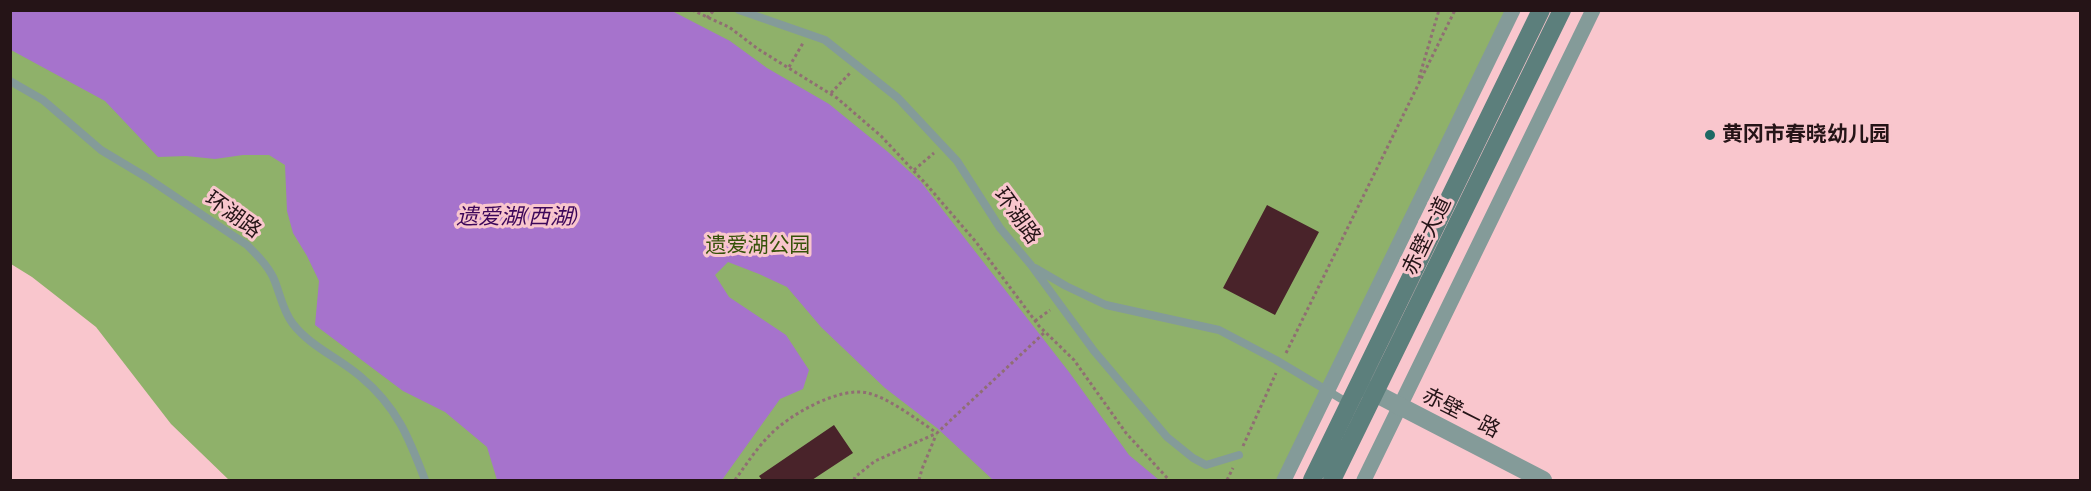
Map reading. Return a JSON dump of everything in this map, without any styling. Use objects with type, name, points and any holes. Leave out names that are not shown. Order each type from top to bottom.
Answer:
[{"type":"main road","name":"赤壁大道","points":[[1332,480],[1367,389],[1541,10]]},
{"type":"main road","name":"赤壁大道","points":[[1312,480],[1350,404],[1367,389],[1562,10]]},
{"type":"street","points":[[1284,480],[1513,10]]},
{"type":"street","points":[[1364,480],[1593,10]]},
{"type":"street","name":"赤壁一路","points":[[1367,389],[1543,480]]},
{"type":"lane","name":"环湖路","points":[[739,10],[825,40],[898,98],[957,161],[1000,228],[1094,351],[1167,437],[1193,458],[1206,465],[1239,455]]},
{"type":"lane","name":"环湖路","points":[[10,81],[42,100],[101,150],[146,177],[247,245],[273,277],[291,322],[309,341],[360,376],[388,403],[408,436],[425,480]]},
{"type":"lane","points":[[1030,265],[1066,286],[1106,305],[1219,330],[1350,404]]},
{"type":"path","points":[[693,10],[729,27],[758,49],[831,93],[881,136],[914,170],[976,242],[1035,321],[1074,360],[1126,433],[1169,480]]},
{"type":"path","points":[[707,18],[714,10]]},
{"type":"path","points":[[1416,88],[1439,10]]},
{"type":"path","points":[[1227,480],[1281,363],[1455,10]]},
{"type":"path","points":[[789,67],[808,33]]},
{"type":"path","points":[[831,93],[858,65]]},
{"type":"path","points":[[914,170],[942,146]]},
{"type":"path","points":[[1035,321],[1059,304]]},
{"type":"path","points":[[854,480],[875,461],[937,433],[1045,332]]},
{"type":"path","points":[[735,480],[762,443],[786,420],[830,399],[856,391],[881,399],[937,433]]},
{"type":"path","points":[[919,480],[921,469],[937,433]]},
{"type":"green space","name":"遗爱湖公园","points":[[10,11],[1506,11],[1277,480],[229,480],[171,424],[96,327],[32,277],[11,264]]},
{"type":"water","name":"遗爱湖(西湖)","points":[[10,11],[672,11],[730,41],[767,68],[829,104],[921,182],[1069,372],[1129,455],[1159,480],[993,480],[937,428],[885,388],[821,327],[787,287],[728,262],[715,275],[729,297],[786,335],[809,370],[803,389],[780,399],[722,480],[497,480],[487,447],[445,412],[403,391],[315,325],[319,281],[293,233],[287,211],[285,165],[269,155],[243,155],[215,159],[186,156],[158,157],[105,101],[11,50]]},
{"type":"building","points":[[1267,205],[1319,232],[1275,315],[1223,288]]},
{"type":"building","points":[[834,425],[853,453],[812,480],[762,480],[759,476]]},
{"type":"place","name":"黄冈市春晓幼儿园","points":[[1710,135]]}]
